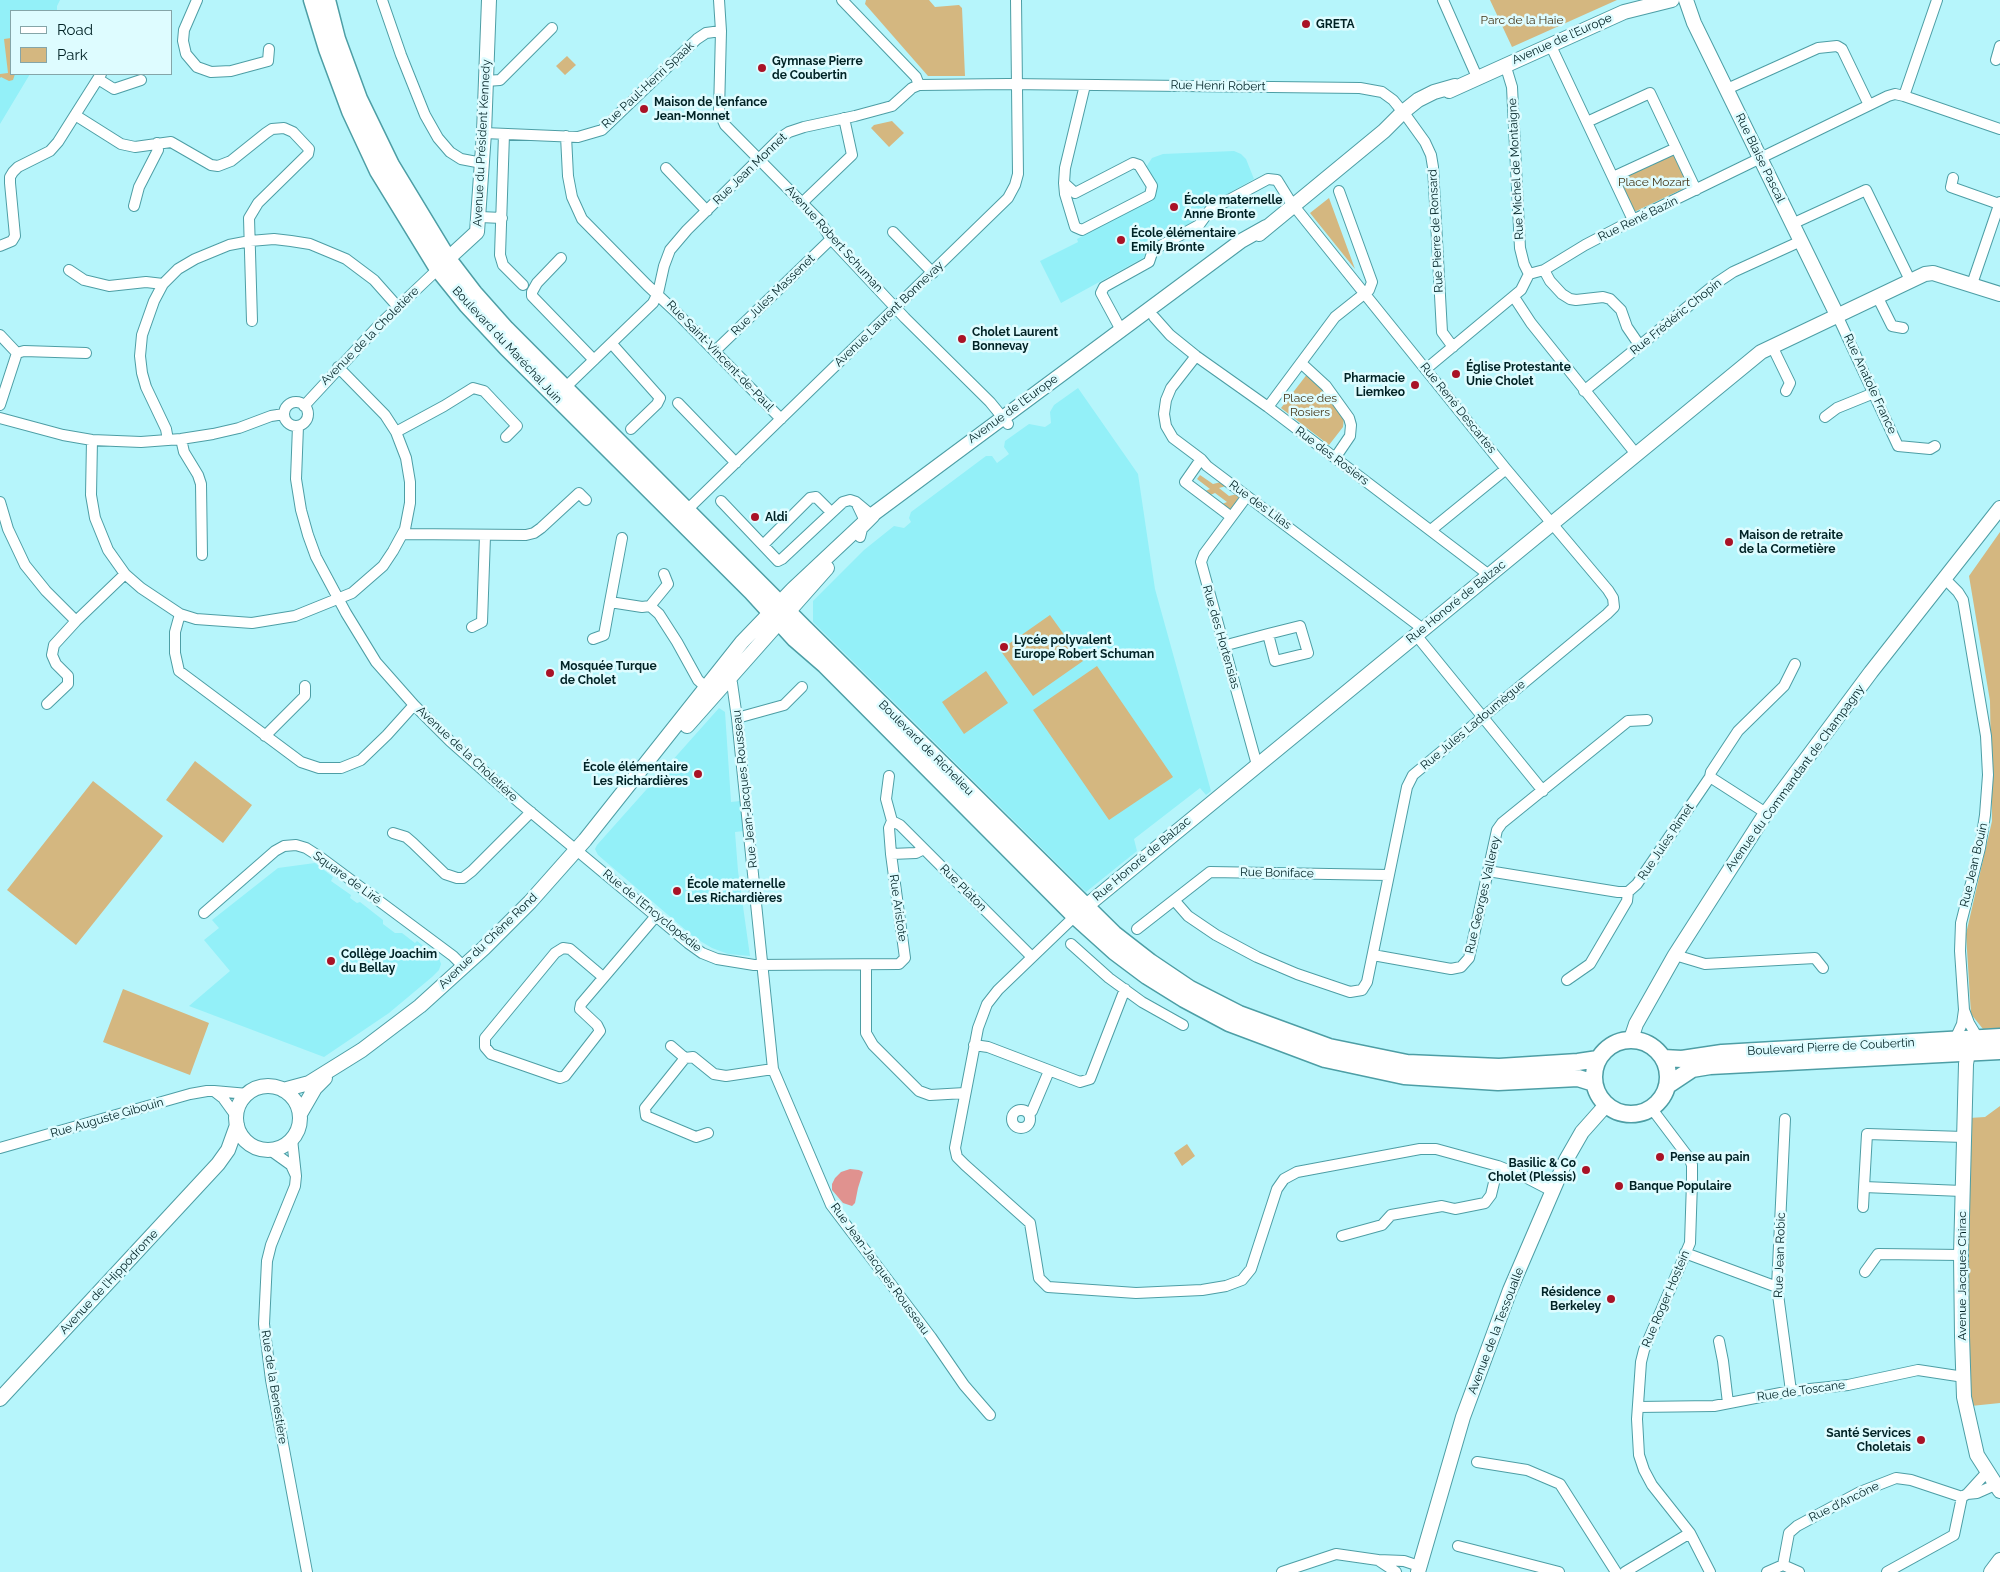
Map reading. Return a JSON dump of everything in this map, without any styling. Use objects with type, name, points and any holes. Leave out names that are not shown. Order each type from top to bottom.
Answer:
[{"type":"main road","name":"Boulevard du Maréchal Juin","points":[[312,0],[326,49],[350,111],[378,171],[443,264],[474,293],[506,329],[766,590]]},
{"type":"main road","name":"Boulevard du Maréchal Juin","points":[[326,0],[337,39],[359,100],[443,264],[467,305],[507,348],[781,615]]},
{"type":"main road","name":"Avenue du Président Kennedy","points":[[443,264],[477,232],[480,217],[489,0]]},
{"type":"main road","points":[[1624,12],[1638,0]]},
{"type":"main road","name":"Avenue de l’Europe","points":[[781,615],[868,518],[1154,317],[1247,247],[1266,227],[1405,114],[1455,86],[1624,12],[1672,0]]},
{"type":"main road","name":"Rue Blaise Pascal","points":[[1686,0],[1692,18],[1837,315]]},
{"type":"main road","name":"Avenue de l’Europe","points":[[781,615],[860,536],[895,507],[1121,330],[1241,241],[1266,227]]},
{"type":"main road","name":"Rue Honoré de Balzac","points":[[1080,912],[1761,352],[1925,274],[1933,273],[2000,294]]},
{"type":"main road","name":"Avenue du Commandant de Champagny","points":[[1631,1039],[1636,1024],[1675,955],[1766,813],[1871,672],[2000,508]]},
{"type":"main road","name":"Boulevard de Richelieu","points":[[766,590],[781,615],[825,665],[1080,912],[1115,952],[1147,976],[1184,999],[1229,1023],[1325,1059],[1404,1076],[1498,1082],[1578,1078],[1594,1083]]},
{"type":"main road","name":"Avenue du Chêne Rond","points":[[283,1090],[309,1083],[341,1064],[406,1018],[464,967],[530,902],[577,849],[723,676],[742,642],[781,615]]},
{"type":"main road","name":"Boulevard de Richelieu","points":[[1080,912],[1190,989],[1240,1014],[1329,1047],[1407,1063],[1499,1067],[1598,1059]]},
{"type":"main road","name":"Boulevard Pierre de Coubertin","points":[[1663,1058],[1682,1059],[1722,1053],[2000,1037]]},
{"type":"main road","points":[[1631,1039],[1644,1042],[1663,1058],[1669,1076],[1668,1085],[1662,1098],[1652,1109],[1640,1114],[1616,1112],[1606,1105],[1598,1095],[1594,1083],[1594,1070],[1598,1059],[1612,1044],[1621,1040],[1631,1039]]},
{"type":"main road","name":"Boulevard Pierre de Coubertin","points":[[1668,1085],[1692,1069],[1710,1066],[2000,1050]]},
{"type":"main road","name":"Avenue Jacques Chirac","points":[[1968,1052],[1966,1064],[1961,1254],[1964,1397],[1977,1455],[1994,1483]]},
{"type":"main road","name":"Avenue du Chêne Rond","points":[[300,1114],[306,1100],[315,1088],[341,1064]]},
{"type":"main road","points":[[265,1086],[283,1090],[291,1096],[300,1114],[297,1132],[286,1145],[270,1150],[254,1146],[240,1134],[237,1120],[242,1100],[248,1094],[265,1086]]},
{"type":"main road","name":"Avenue de la Tessoualle","points":[[1419,1569],[1466,1408],[1510,1290],[1552,1191],[1582,1132],[1606,1105]]},
{"type":"main road","name":"Avenue de l’Hippodrome","points":[[0,1399],[218,1164],[228,1150],[237,1120]]},
{"type":"main road","name":"Avenue de l’Hippodrome","points":[[218,1164],[232,1154],[254,1146]]},
{"type":"main road","points":[[1991,1572],[2000,1560]]},
{"type":"street","points":[[197,0],[188,18],[183,41],[186,54],[197,67],[211,72],[231,71],[268,61],[268,49]]},
{"type":"street","name":"Avenue Robert Schuman","points":[[719,0],[719,112],[725,125],[803,202],[819,220],[831,239],[1005,420]]},
{"type":"street","points":[[842,0],[916,77],[919,85],[1018,85]]},
{"type":"street","name":"Avenue Laurent Bonnevay","points":[[687,510],[933,273],[1008,198],[1016,185],[1018,174],[1016,0]]},
{"type":"street","points":[[1443,0],[1477,77]]},
{"type":"street","points":[[1938,0],[1904,96],[2000,129]]},
{"type":"street","points":[[385,1],[400,55],[425,116],[438,138],[450,152],[461,159],[482,163]]},
{"type":"street","points":[[486,81],[500,80],[552,28]]},
{"type":"street","name":"Rue Paul-Henri Spaak","points":[[484,134],[578,137],[602,130],[697,39],[706,32],[720,31]]},
{"type":"street","points":[[1550,44],[1633,220]]},
{"type":"street","points":[[1727,89],[1818,48],[1837,46],[1842,49],[1869,105]]},
{"type":"street","points":[[1996,60],[2000,46]]},
{"type":"street","name":"Rue Michel de Montaigne","points":[[1505,64],[1512,86],[1520,248],[1524,264],[1530,274]]},
{"type":"street","points":[[0,246],[12,241],[15,236],[10,183],[13,172],[18,167],[50,151],[58,142],[99,76],[114,89],[141,80]]},
{"type":"street","name":"Rue Jean Monnet","points":[[569,391],[569,384],[653,303],[658,293],[670,250],[687,230],[789,132],[892,106],[912,88],[919,85]]},
{"type":"street","name":"Rue Henri Robert","points":[[1018,85],[1360,88],[1382,92],[1393,100],[1405,114]]},
{"type":"street","points":[[1064,183],[1075,193],[1133,163],[1140,165],[1152,186],[1150,195],[1082,230],[1075,227],[1064,194],[1064,183],[1067,153],[1086,85]]},
{"type":"street","points":[[1587,122],[1650,94],[1696,190]]},
{"type":"street","name":"Rue René Bazin","points":[[1530,274],[1554,266],[1585,245],[1633,220],[1869,105],[1895,94],[1904,96]]},
{"type":"street","name":"Rue Pierre de Ronsard","points":[[1405,114],[1425,142],[1431,155],[1442,332],[1453,348]]},
{"type":"street","points":[[75,115],[121,144],[135,147],[171,142],[202,161],[218,166],[231,162],[266,133],[277,128],[284,128],[293,132],[309,148],[308,154],[252,211],[249,218],[252,321]]},
{"type":"street","points":[[803,202],[852,155],[844,118]]},
{"type":"street","points":[[504,134],[501,260],[523,285]]},
{"type":"street","name":"Rue Saint-Vincent-de-Paul","points":[[566,136],[568,176],[572,197],[582,219],[646,285],[658,293],[781,419]]},
{"type":"street","points":[[134,206],[139,188],[158,150],[157,143]]},
{"type":"street","points":[[1613,177],[1676,148]]},
{"type":"street","points":[[666,168],[707,211]]},
{"type":"street","points":[[1953,178],[1951,187],[1999,209],[1972,284]]},
{"type":"street","name":"Rue René Descartes","points":[[1121,330],[1101,293],[1104,287],[1149,262],[1153,250],[1199,225],[1210,210],[1268,179],[1277,180],[1294,205],[1364,293],[1553,523]]},
{"type":"street","points":[[1792,224],[1866,190],[1910,280]]},
{"type":"street","points":[[1268,407],[1335,317],[1369,290],[1372,282],[1339,191]]},
{"type":"street","points":[[480,217],[502,218]]},
{"type":"street","points":[[893,232],[933,273]]},
{"type":"street","name":"Rue Jules Massenet","points":[[715,351],[831,239]]},
{"type":"street","points":[[168,440],[166,428],[146,388],[142,373],[140,356],[142,335],[146,319],[163,284],[178,269],[195,259],[229,245],[250,241],[274,240],[310,244],[346,259],[374,280],[398,307]]},
{"type":"street","name":"Rue Frédéric Chopin","points":[[1584,390],[1718,282],[1733,272],[1801,241]]},
{"type":"street","points":[[561,258],[537,283],[532,296],[594,360]]},
{"type":"street","name":"Avenue de la Choletière","points":[[443,264],[338,367],[304,406],[308,416],[305,423],[298,426],[296,479],[301,510],[316,557],[338,599],[376,662],[414,705],[450,741],[531,812],[577,849]]},
{"type":"street","points":[[69,270],[84,280],[109,286],[146,282],[163,284]]},
{"type":"street","points":[[1544,270],[1556,288],[1570,299],[1603,297],[1610,299],[1621,310],[1627,328],[1640,346]]},
{"type":"street","points":[[1426,369],[1522,290],[1530,274]]},
{"type":"street","points":[[1877,296],[1892,326],[1903,328]]},
{"type":"street","points":[[1514,297],[1531,323],[1636,454]]},
{"type":"street","name":"Rue Anatole France","points":[[1837,315],[1898,446],[1930,449],[1936,446]]},
{"type":"street","name":"Rue des Rosiers","points":[[1154,317],[1170,334],[1196,356],[1268,407],[1489,575]]},
{"type":"street","points":[[0,335],[17,353]]},
{"type":"street","points":[[612,344],[660,398],[657,404],[631,429]]},
{"type":"street","points":[[1772,346],[1790,382],[1786,391]]},
{"type":"street","points":[[17,353],[24,351],[86,353]]},
{"type":"street","points":[[0,405],[17,353]]},
{"type":"street","name":"Rue des Lilas","points":[[1196,356],[1171,388],[1166,400],[1164,414],[1166,426],[1173,438],[1419,632],[1482,717],[1543,791]]},
{"type":"street","points":[[1301,363],[1326,386],[1349,418],[1351,425],[1350,436],[1334,458]]},
{"type":"street","points":[[92,440],[91,495],[95,518],[108,550],[126,574],[141,588],[180,614],[196,619],[222,622],[270,621],[295,616],[352,593],[383,566],[403,534],[410,503],[410,482],[406,458],[396,432],[385,415],[338,367]]},
{"type":"street","points":[[396,432],[473,388],[484,391],[516,426],[506,437]]},
{"type":"street","points":[[1825,417],[1837,408],[1874,393]]},
{"type":"street","points":[[284,414],[290,404],[297,402],[304,406]]},
{"type":"street","points":[[678,403],[736,463]]},
{"type":"street","points":[[284,414],[288,424],[298,426]]},
{"type":"street","points":[[0,418],[62,435],[92,440],[141,442],[181,439],[230,430],[271,416],[284,414]]},
{"type":"street","points":[[181,439],[184,452],[198,475],[201,484],[202,555]]},
{"type":"street","points":[[1201,459],[1185,482],[1230,516]]},
{"type":"street","points":[[1431,530],[1506,468]]},
{"type":"street","points":[[403,534],[485,536],[534,533],[579,493],[586,500]]},
{"type":"street","name":"Rue des Hortensias","points":[[1247,496],[1230,516],[1204,554],[1201,562],[1257,765]]},
{"type":"street","points":[[763,545],[810,498],[816,497],[831,512]]},
{"type":"street","points":[[721,501],[778,560],[782,560],[843,502],[850,500],[856,502],[868,518],[874,517],[862,529],[860,536]]},
{"type":"street","points":[[0,502],[8,529],[25,565],[46,591],[76,621]]},
{"type":"street","name":"Rue Jules Ladoumègue","points":[[1174,900],[1188,916],[1216,935],[1257,957],[1297,974],[1350,992],[1362,990],[1367,982],[1373,955],[1407,787],[1413,775],[1614,607],[1613,598],[1608,590],[1553,523]]},
{"type":"street","points":[[472,627],[482,622],[485,536]]},
{"type":"street","points":[[593,639],[604,635],[622,538]]},
{"type":"street","points":[[46,704],[68,684],[68,676],[56,664],[52,655],[54,645],[76,621],[126,574]]},
{"type":"street","points":[[610,602],[642,607],[650,606],[668,584],[664,574]]},
{"type":"street","name":"Rue Jean Bouin","points":[[1945,579],[1963,600],[1986,736],[1988,776],[1980,848],[1961,923],[1960,951],[1964,1010],[1962,1024],[1955,1039]]},
{"type":"street","points":[[650,606],[658,614],[677,642],[698,680],[710,692]]},
{"type":"street","points":[[180,614],[175,632],[175,653],[179,671],[301,762],[318,768],[341,768],[361,760],[414,705]]},
{"type":"street","points":[[1223,646],[1268,634]]},
{"type":"street","name":"Rue Jules Rimet","points":[[1488,871],[1628,892],[1637,884],[1710,777],[1711,772],[1738,731],[1784,686],[1795,664]]},
{"type":"street","name":"Rue Jean-Jacques Rousseau","points":[[723,676],[732,683],[737,718],[773,1069],[831,1205],[964,1385],[990,1415]]},
{"type":"street","points":[[265,736],[305,696],[305,686]]},
{"type":"street","points":[[737,718],[784,705],[802,687]]},
{"type":"street","name":"Rue Georges Vallerey","points":[[1373,955],[1451,969],[1462,967],[1469,958],[1497,830],[1628,720],[1647,720]]},
{"type":"street","name":"Rue Aristote","points":[[762,965],[866,966],[899,964],[905,958],[891,854],[889,828],[892,821],[886,799],[889,776]]},
{"type":"street","points":[[1710,777],[1766,813]]},
{"type":"street","points":[[394,833],[406,837],[413,842],[446,874],[463,878],[531,812]]},
{"type":"street","name":"Rue Platon","points":[[892,821],[900,825],[1032,957]]},
{"type":"street","name":"Square de Liré","points":[[204,913],[276,851],[284,846],[296,845],[306,848],[320,857],[453,956],[464,967]]},
{"type":"street","name":"Rue de l’Encyclopédie","points":[[577,849],[702,953],[717,959],[741,964],[762,965]]},
{"type":"street","points":[[891,854],[916,853],[924,849]]},
{"type":"street","name":"Rue Boniface","points":[[1137,929],[1210,872],[1389,875]]},
{"type":"street","points":[[1567,980],[1590,964],[1626,901],[1628,892]]},
{"type":"street","points":[[1080,912],[998,990],[987,1004],[974,1045],[955,1148],[957,1157],[1030,1223],[1039,1278],[1048,1287],[1136,1294],[1202,1290],[1226,1286],[1242,1280],[1251,1269],[1276,1190],[1284,1179],[1298,1172],[1420,1149],[1436,1149],[1498,1166],[1552,1191]]},
{"type":"street","points":[[602,977],[570,949],[563,948],[555,953],[485,1038],[485,1047],[490,1054],[560,1078],[565,1076],[600,1031],[597,1025],[580,1009],[581,1004],[602,977],[656,916]]},
{"type":"street","points":[[1071,944],[1109,978],[1142,1002],[1183,1025]]},
{"type":"street","points":[[1675,955],[1705,964],[1815,958],[1823,968]]},
{"type":"street","points":[[866,966],[866,1033],[873,1045],[919,1091],[930,1096],[965,1094]]},
{"type":"street","points":[[974,1045],[988,1047],[1080,1082],[1090,1078],[1125,989]]},
{"type":"street","name":"Rue Jean Bouin","points":[[1964,1010],[1978,1038]]},
{"type":"street","points":[[671,1046],[685,1058]]},
{"type":"street","points":[[708,1133],[696,1137],[646,1116],[645,1108],[685,1058],[692,1057],[714,1074],[726,1076],[773,1069]]},
{"type":"street","points":[[1028,1114],[1032,1111],[1049,1071]]},
{"type":"street","points":[[214,1091],[223,1098],[237,1120]]},
{"type":"street","name":"Rue Auguste Gibouin","points":[[0,1148],[190,1094],[214,1091],[248,1094]]},
{"type":"street","name":"Rue Roger Hostein","points":[[1652,1109],[1692,1164],[1690,1242],[1644,1350],[1638,1407],[1639,1455],[1644,1470],[1660,1497],[1690,1533],[1710,1572]]},
{"type":"street","name":"Rue Jean Robic","points":[[1785,1119],[1777,1287],[1791,1391]]},
{"type":"street","points":[[1864,1207],[1867,1134],[1964,1137]]},
{"type":"street","name":"Rue de la Benestière","points":[[292,1140],[296,1176],[295,1186],[284,1218],[271,1245],[266,1280],[264,1324],[271,1380],[308,1572]]},
{"type":"street","points":[[270,1150],[291,1165],[296,1176]]},
{"type":"street","points":[[1342,1236],[1382,1225],[1391,1215],[1442,1206],[1455,1209],[1485,1202],[1490,1195],[1498,1166]]},
{"type":"street","points":[[1864,1187],[1962,1191]]},
{"type":"street","points":[[1685,1253],[1777,1287]]},
{"type":"street","points":[[1865,1272],[1878,1254],[1961,1254]]},
{"type":"street","points":[[1719,1341],[1724,1361],[1728,1403]]},
{"type":"street","name":"Rue de Toscane","points":[[1638,1407],[1714,1406],[1791,1391],[1848,1385],[1918,1370],[1964,1377]]},
{"type":"street","points":[[1477,1462],[1527,1470],[1560,1484],[1616,1572]]},
{"type":"street","name":"Rue d’Ancône","points":[[1782,1565],[1789,1533],[1797,1526],[1860,1492],[1896,1478],[1911,1480],[1964,1496]]},
{"type":"street","points":[[1887,1572],[1954,1535],[1964,1496],[1976,1493],[1994,1483]]},
{"type":"street","points":[[1625,1572],[1690,1533]]},
{"type":"street","points":[[1458,1546],[1559,1572]]},
{"type":"street","points":[[1282,1572],[1336,1554],[1378,1560],[1404,1561],[1419,1569]]},
{"type":"street","points":[[1378,1560],[1396,1572]]},
{"type":"street","points":[[1767,1572],[1782,1565],[1799,1572]]},
{"type":"shaded area","points":[[0,0],[60,0],[57,10],[10,10],[10,75],[29,75],[0,124]]},
{"type":"shaded area","points":[[1234,151],[1246,159],[1254,179],[1202,208],[1195,220],[1149,246],[1143,258],[1061,303],[1040,261],[1078,242],[1077,239],[1150,200],[1146,167],[1152,158],[1163,154]]},
{"type":"shaded area","name":"Lycée polyvalent Europe Robert Schuman","points":[[1078,388],[1138,474],[1155,589],[1211,791],[1206,795],[1200,788],[1134,839],[1137,851],[1086,892],[813,622],[813,601],[864,550],[894,526],[904,528],[911,522],[909,518],[911,512],[986,456],[992,456],[997,463],[1009,454],[1004,447],[1005,441],[1029,424],[1045,427],[1051,423],[1050,412],[1054,405]]},
{"type":"shaded area","points":[[719,708],[725,712],[731,802],[740,801],[744,831],[735,832],[738,871],[750,956],[728,954],[712,948],[695,938],[598,855],[595,849]]},
{"type":"shaded area","name":"Collège Joachim du Bellay","points":[[315,863],[333,877],[331,881],[351,895],[350,898],[357,903],[360,902],[383,920],[383,924],[395,933],[402,933],[415,943],[417,941],[439,958],[441,964],[439,970],[432,977],[389,1013],[324,1057],[189,1006],[230,971],[204,940],[219,928],[212,920],[278,868]]},
{"type":"shaded area","points":[[850,1169],[863,1172],[855,1203],[852,1206],[843,1203],[832,1190],[835,1178],[841,1172]]},
{"type":"green space","points":[[866,0],[929,0],[935,7],[959,5],[962,8],[965,76],[928,76],[865,4]]},
{"type":"green space","name":"Parc de la Haie","points":[[1490,0],[1617,0],[1512,47]]},
{"type":"green space","points":[[10,38],[10,75],[15,75],[13,80],[9,81],[0,78],[0,74],[8,73],[4,39]]},
{"type":"green space","points":[[567,56],[576,65],[565,75],[556,66]]},
{"type":"green space","points":[[892,121],[904,133],[889,147],[871,128],[874,125]]},
{"type":"green space","name":"Place Mozart","points":[[1673,153],[1689,186],[1634,212],[1618,179]]},
{"type":"green space","points":[[1329,198],[1355,269],[1310,213]]},
{"type":"green space","name":"Place des Rosiers","points":[[1308,373],[1325,391],[1344,417],[1343,427],[1329,445],[1281,408]]},
{"type":"green space","points":[[1200,475],[1213,484],[1221,482],[1226,486],[1219,488],[1229,496],[1237,494],[1240,496],[1229,511],[1220,505],[1227,502],[1215,493],[1208,496],[1203,492],[1210,489],[1197,479]]},
{"type":"green space","points":[[2000,532],[2000,1029],[1983,1029],[1971,1014],[1966,934],[1992,821],[1990,701],[1969,576]]},
{"type":"green space","points":[[1050,615],[1083,661],[1033,696],[1000,650]]},
{"type":"green space","points":[[1097,666],[1173,777],[1109,820],[1033,710]]},
{"type":"green space","points":[[986,671],[1008,703],[964,734],[942,702]]},
{"type":"green space","points":[[195,761],[252,805],[223,843],[166,800]]},
{"type":"green space","points":[[93,781],[163,836],[76,945],[7,890]]},
{"type":"green space","points":[[123,989],[209,1023],[190,1075],[103,1042]]},
{"type":"green space","points":[[2000,1106],[2000,1403],[1971,1406],[1969,1395],[1967,1255],[1969,1118],[1985,1117]]},
{"type":"green space","points":[[1187,1144],[1195,1156],[1182,1166],[1174,1153]]},
{"type":"place","name":"GRETA","points":[[1306,24]]},
{"type":"place","name":"Gymnase Pierre de Coubertin","points":[[762,68]]},
{"type":"place","name":"Maison de l’enfance Jean-Monnet","points":[[644,109]]},
{"type":"place","name":"École maternelle Anne Bronte","points":[[1174,207]]},
{"type":"place","name":"École élémentaire Emily Bronte","points":[[1121,240]]},
{"type":"place","name":"Cholet Laurent Bonnevay","points":[[962,339]]},
{"type":"place","name":"Église Protestante Unie Cholet","points":[[1456,374]]},
{"type":"place","name":"Pharmacie Liemkeo","points":[[1415,385]]},
{"type":"place","name":"Aldi","points":[[755,517]]},
{"type":"place","name":"Maison de retraite de la Cormetière","points":[[1729,542]]},
{"type":"place","name":"Lycée polyvalent Europe Robert Schuman","points":[[1004,647]]},
{"type":"place","name":"Mosquée Turque de Cholet","points":[[550,673]]},
{"type":"place","name":"École élémentaire Les Richardières","points":[[698,774]]},
{"type":"place","name":"École maternelle Les Richardières","points":[[677,891]]},
{"type":"place","name":"Collège Joachim du Bellay","points":[[331,961]]},
{"type":"place","name":"Pense au pain","points":[[1660,1157]]},
{"type":"place","name":"Basilic & Co Cholet (Plessis)","points":[[1586,1170]]},
{"type":"place","name":"Banque Populaire","points":[[1619,1186]]},
{"type":"place","name":"Résidence Berkeley","points":[[1611,1299]]},
{"type":"place","name":"Santé Services Choletais","points":[[1921,1440]]}]
